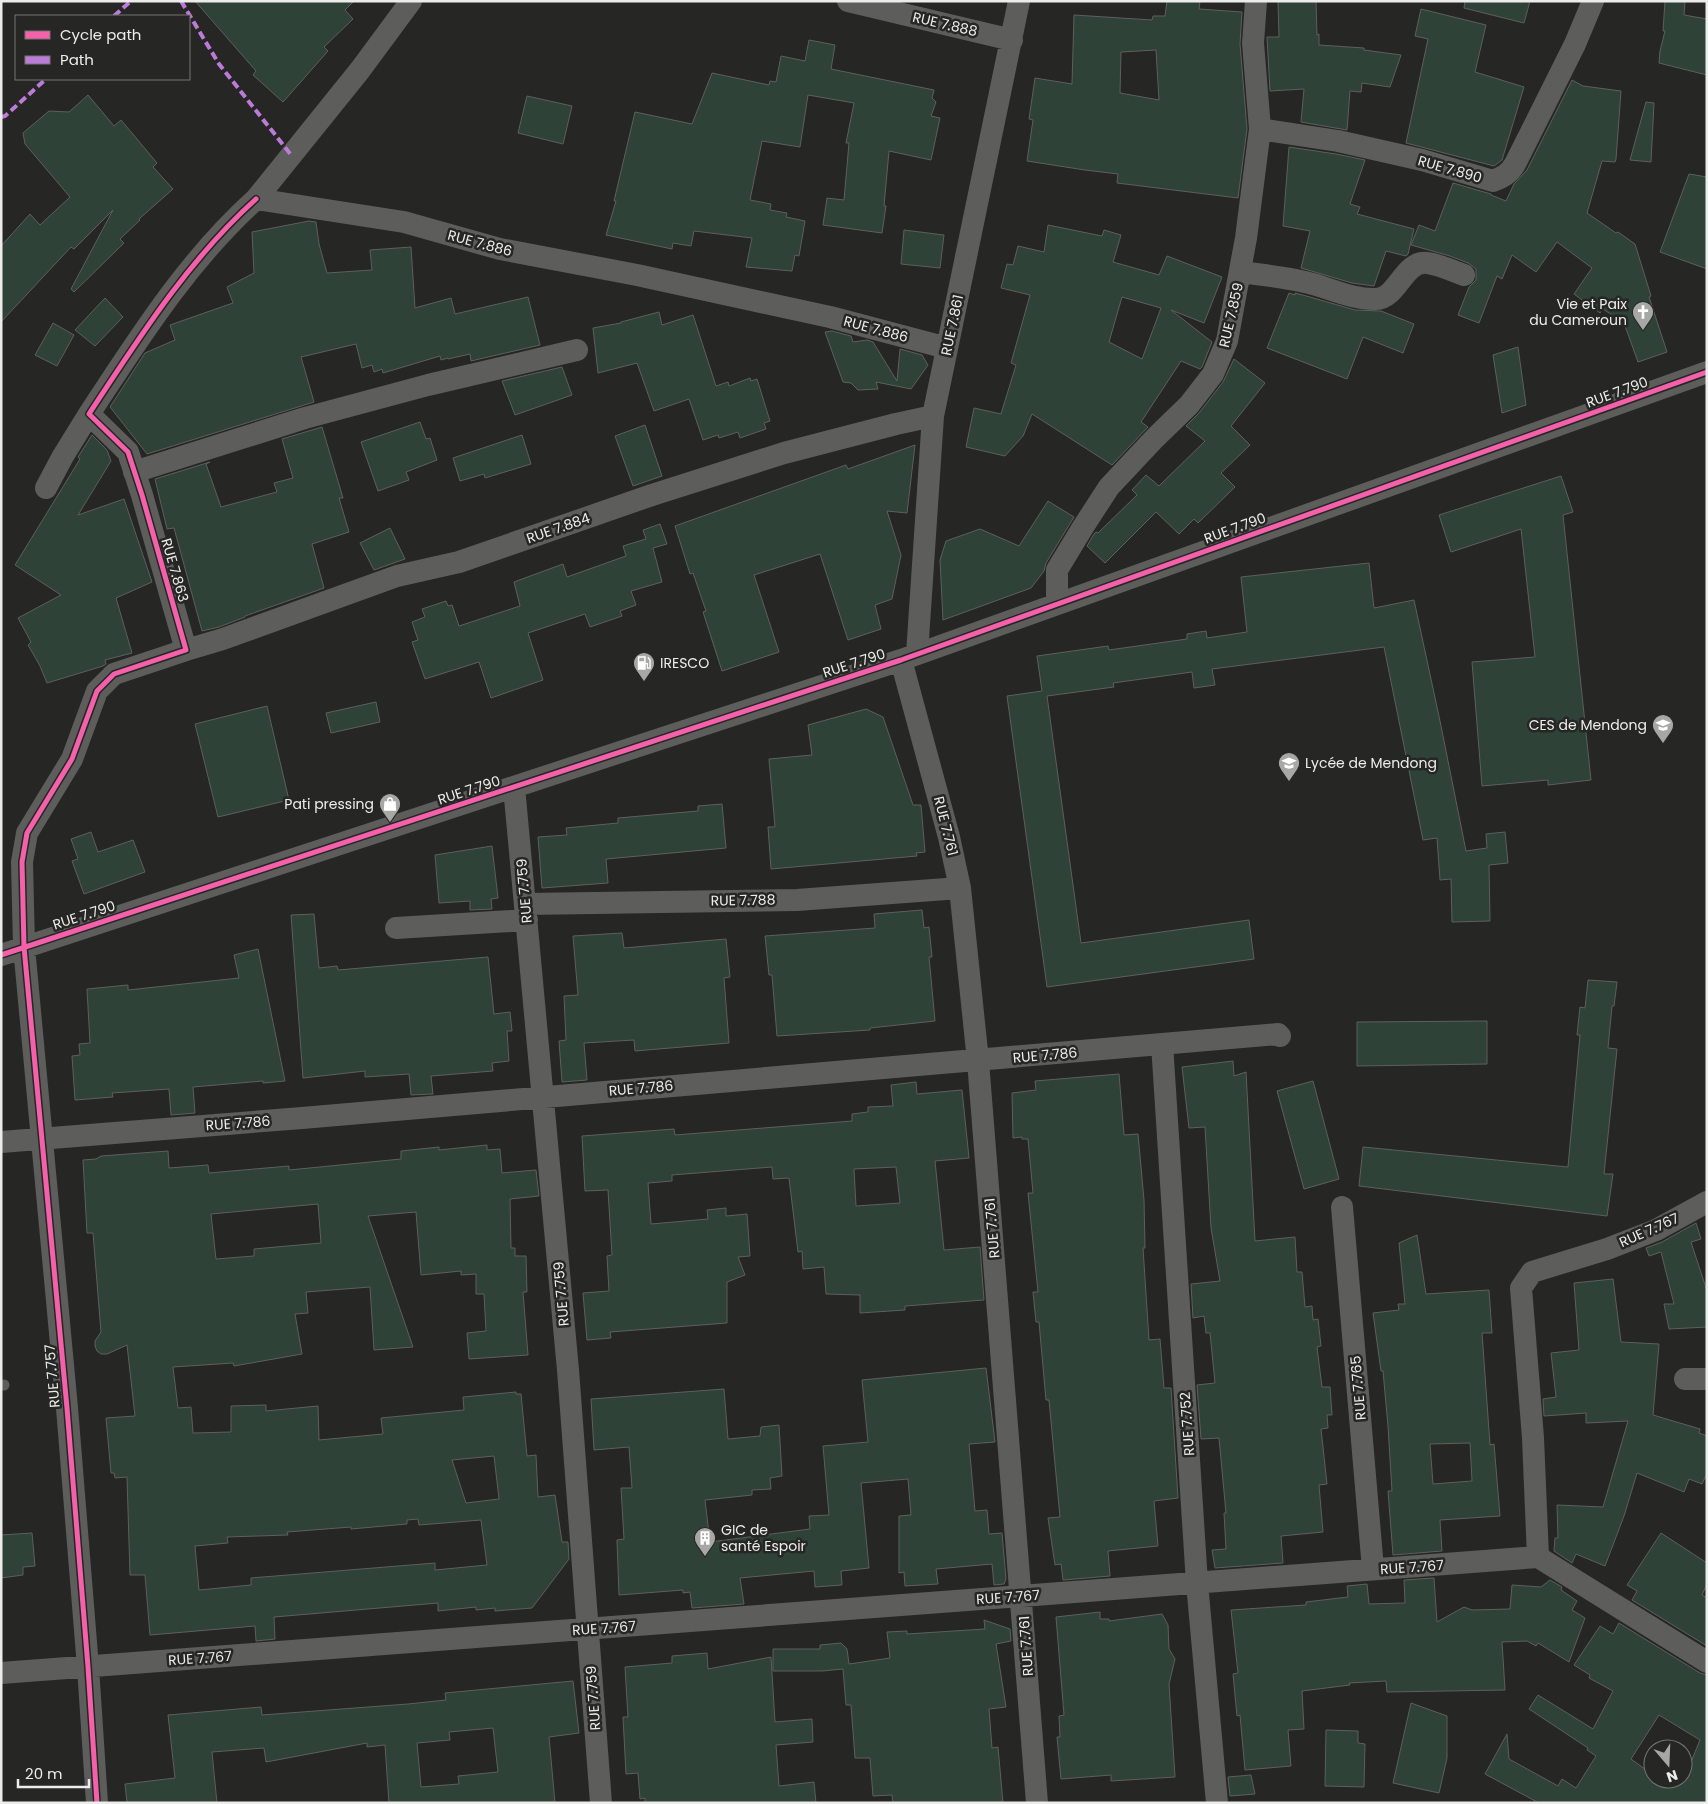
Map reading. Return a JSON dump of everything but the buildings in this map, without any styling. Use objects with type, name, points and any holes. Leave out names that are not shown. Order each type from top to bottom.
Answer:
[{"type":"street","points":[[46,488],[63,456],[127,355],[188,270],[229,223],[256,199],[360,70],[411,1]]},
{"type":"street","name":"RUE 7.888","points":[[848,1],[1012,40]]},
{"type":"street","name":"RUE 7.861","points":[[909,657],[933,416],[1019,1]]},
{"type":"street","name":"RUE 7.859","points":[[1057,603],[1057,570],[1109,488],[1155,438],[1189,405],[1213,374],[1227,340],[1235,292],[1241,272],[1256,174],[1260,129],[1253,43],[1256,1]]},
{"type":"street","name":"RUE 7.890","points":[[1260,129],[1338,141],[1422,160],[1492,181],[1502,178],[1510,172],[1515,164],[1575,44],[1593,1]]},
{"type":"street","name":"RUE 7.886","points":[[256,199],[404,222],[500,249],[830,317],[948,348]]},
{"type":"street","points":[[1241,272],[1305,282],[1367,299],[1380,299],[1390,294],[1404,274],[1425,262],[1464,275]]},
{"type":"street","points":[[134,472],[305,418],[577,350]]},
{"type":"street","name":"RUE 7.790","points":[[1,955],[909,657],[1707,372]]},
{"type":"street","name":"RUE 7.863","points":[[89,414],[128,452],[186,650]]},
{"type":"street","name":"RUE 7.884","points":[[186,650],[223,639],[397,576],[459,562],[652,495],[784,453],[933,416]]},
{"type":"street","points":[[24,947],[22,862],[27,833],[72,759],[96,691],[114,674],[186,650]]},
{"type":"street","name":"RUE 7.761","points":[[909,657],[960,888],[978,1061],[1037,1803]]},
{"type":"street","name":"RUE 7.759","points":[[514,786],[568,1370],[601,1803]]},
{"type":"street","name":"RUE 7.788","points":[[396,928],[526,912],[797,900],[960,888]]},
{"type":"street","name":"RUE 7.757","points":[[24,947],[67,1408],[97,1803]]},
{"type":"street","name":"RUE 7.786","points":[[1,1142],[978,1061],[1278,1034],[1280,1036]]},
{"type":"street","name":"RUE 7.752","points":[[1162,1044],[1197,1582],[1217,1803]]},
{"type":"street","name":"RUE 7.767","points":[[1,1673],[1538,1557],[1533,1438],[1521,1288],[1532,1272],[1607,1249],[1656,1230],[1707,1202]]},
{"type":"street","name":"RUE 7.765","points":[[1342,1207],[1373,1569]]},
{"type":"street","points":[[1685,1379],[1707,1379]]},
{"type":"street","points":[[1538,1557],[1707,1662]]},
{"type":"marked path","points":[[115,15],[131,1]]},
{"type":"marked path","points":[[181,1],[189,15]]},
{"type":"marked path","points":[[190,16],[219,64],[292,156]]},
{"type":"marked path","points":[[1,117],[5,116],[45,80]]},
{"type":"cycle path","points":[[97,1803],[67,1408],[24,947],[22,862],[27,833],[72,759],[97,691],[114,674],[186,650],[128,452],[89,414],[146,329],[186,274],[231,223],[256,199]]},
{"type":"cycle path","points":[[1,955],[901,660],[1707,372]]},
{"type":"place","name":"Vie et Paix du Cameroun","points":[[1643,331]]},
{"type":"place","name":"IRESCO","points":[[644,682]]},
{"type":"place","name":"CES de Mendong","points":[[1663,744]]},
{"type":"place","name":"Lycée de Mendong","points":[[1289,782]]},
{"type":"place","name":"Pati pressing","points":[[390,823]]},
{"type":"place","name":"GIC de santé Espoir","points":[[705,1557]]}]
